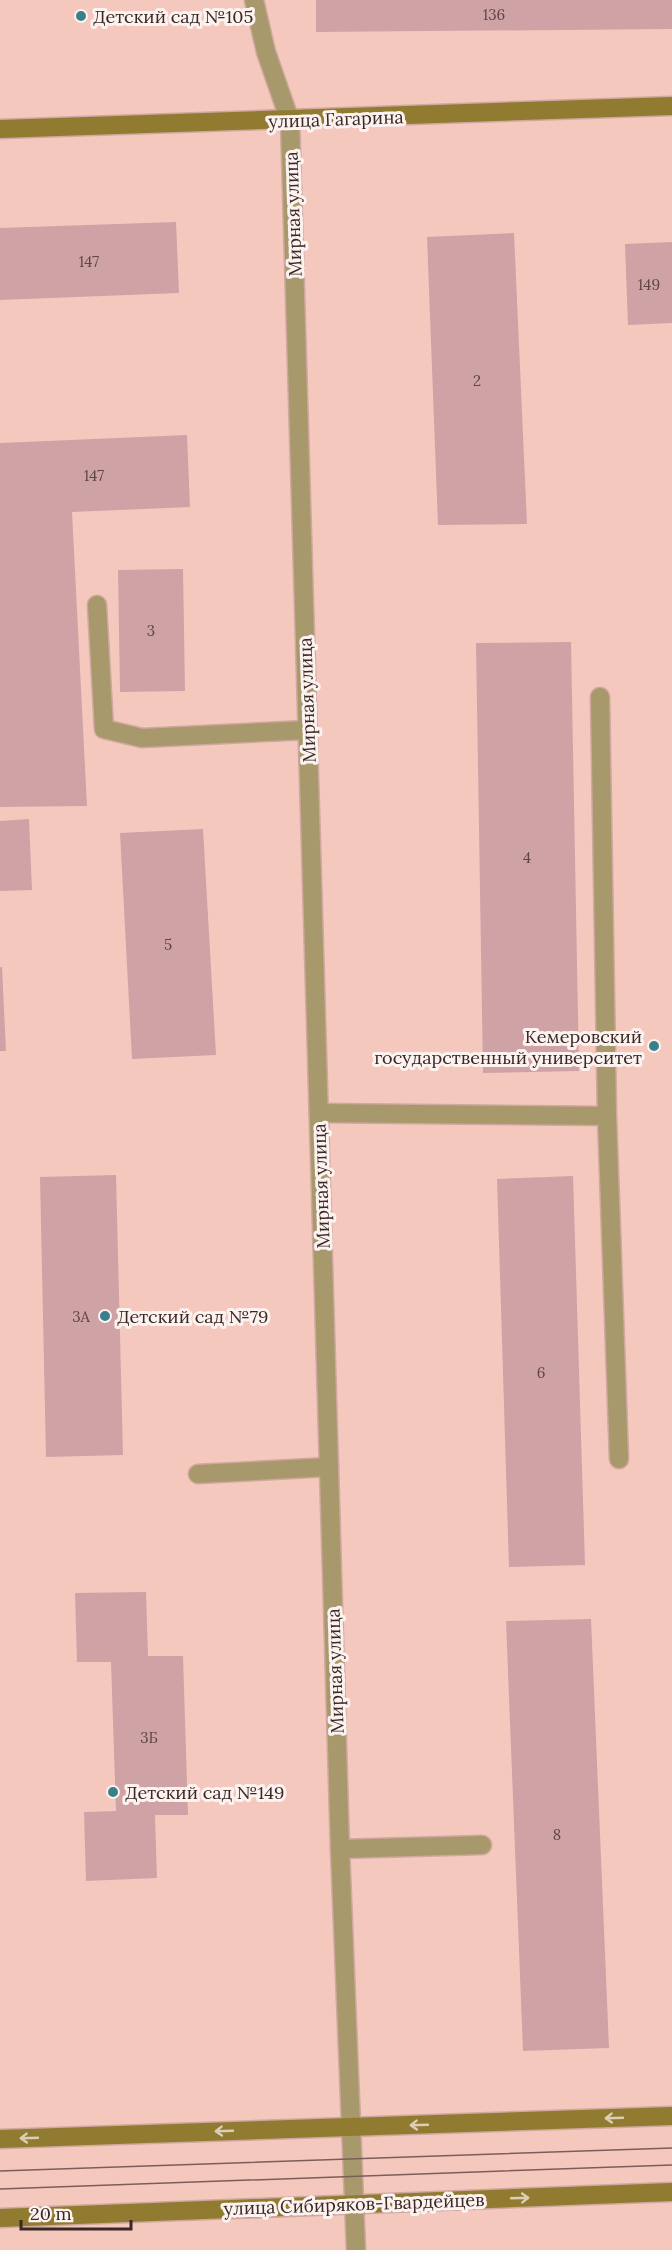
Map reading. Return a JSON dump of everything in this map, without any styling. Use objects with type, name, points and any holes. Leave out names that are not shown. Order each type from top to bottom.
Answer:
[{"type":"main road","name":"улица Гагарина","points":[[0,129],[290,121],[672,106]]},
{"type":"main road","points":[[0,2139],[672,2116]]},
{"type":"main road","name":"улица Сибиряков-Гвардейцев","points":[[0,2218],[672,2192]]},
{"type":"street","name":"Мирная улица","points":[[254,0],[266,52],[290,121],[340,1849],[356,2250]]},
{"type":"street","points":[[97,605],[104,729],[142,738],[308,730]]},
{"type":"street","points":[[600,697],[608,1116],[619,1459]]},
{"type":"street","points":[[319,1113],[608,1116]]},
{"type":"street","points":[[198,1474],[329,1467]]},
{"type":"street","points":[[340,1849],[482,1845]]},
{"type":"building","points":[[316,0],[672,0],[672,29],[316,32]]},
{"type":"building","points":[[176,222],[179,293],[0,300],[0,228]]},
{"type":"building","points":[[514,233],[527,524],[438,525],[427,237]]},
{"type":"building","points":[[672,242],[672,323],[628,325],[625,244]]},
{"type":"building","points":[[187,435],[190,507],[72,512],[87,806],[0,807],[0,443]]},
{"type":"building","points":[[183,569],[185,691],[120,692],[118,570]]},
{"type":"building","points":[[571,642],[579,1071],[483,1073],[476,643]]},
{"type":"building","points":[[29,819],[32,890],[0,891],[0,821]]},
{"type":"building","points":[[203,829],[216,1055],[132,1059],[120,833]]},
{"type":"building","points":[[0,967],[2,967],[6,1051],[0,1051]]},
{"type":"building","points":[[116,1175],[123,1455],[46,1457],[40,1177]]},
{"type":"building","points":[[573,1176],[585,1565],[509,1567],[497,1179]]},
{"type":"building","points":[[146,1592],[148,1656],[183,1656],[188,1815],[155,1815],[157,1878],[86,1881],[84,1812],[116,1811],[111,1662],[77,1662],[75,1593]]},
{"type":"building","points":[[591,1619],[609,2048],[523,2051],[506,1621]]},
{"type":"tram line","points":[[0,2171],[672,2148]]},
{"type":"tram line","points":[[0,2189],[672,2165]]},
{"type":"place","name":"Детский сад №105","points":[[81,16]]},
{"type":"place","name":"Кемеровский государственный университет","points":[[654,1046]]},
{"type":"place","name":"Детский сад №79","points":[[105,1316]]},
{"type":"place","name":"Детский сад №149","points":[[113,1792]]}]
